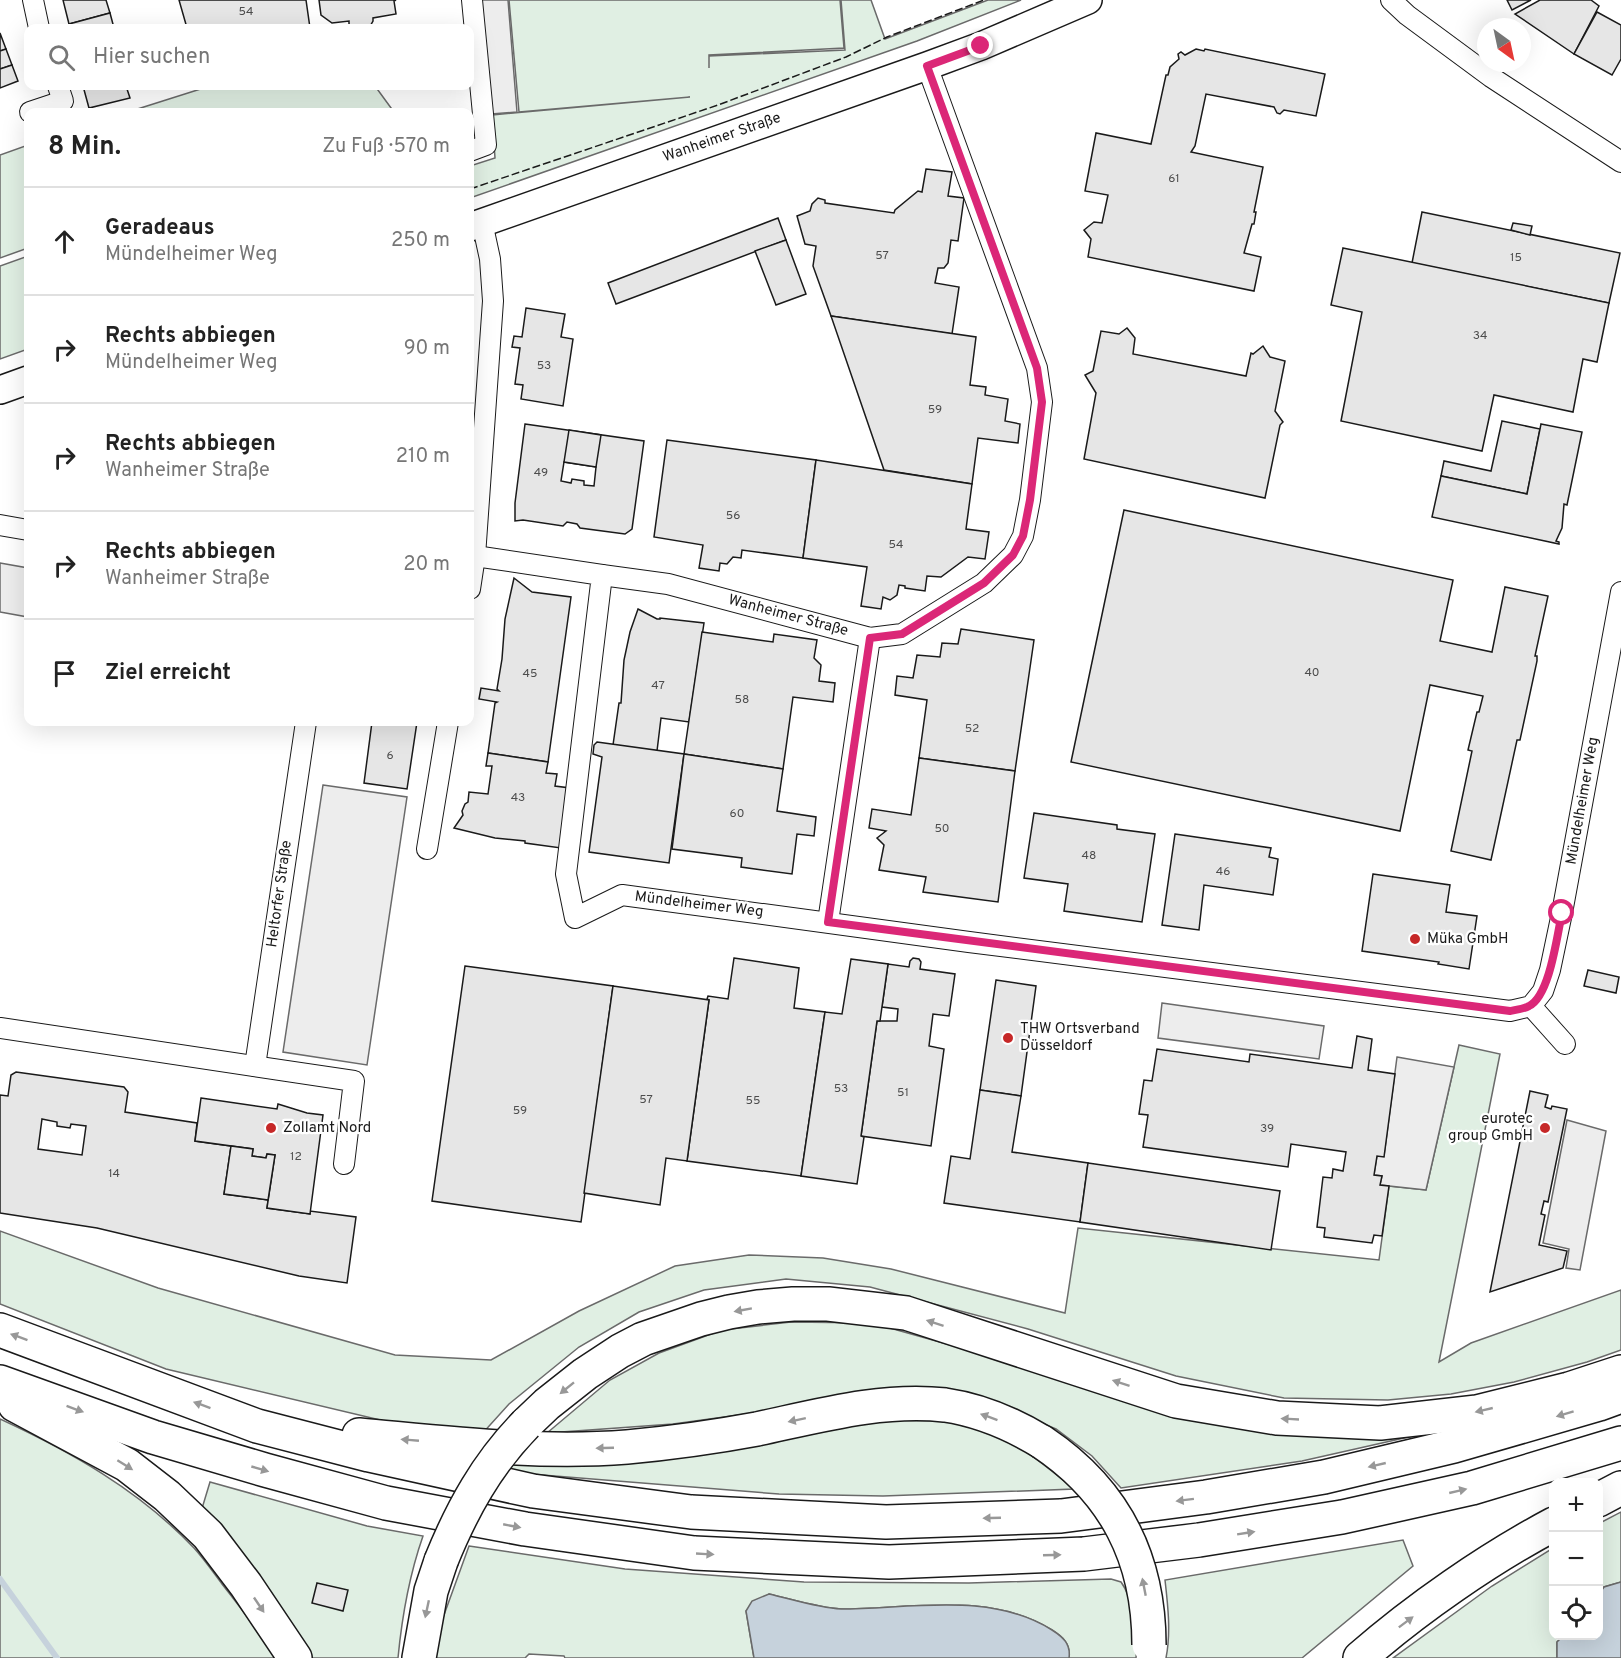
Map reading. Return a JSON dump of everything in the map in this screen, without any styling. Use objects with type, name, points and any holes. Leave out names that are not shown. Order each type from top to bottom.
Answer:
[{"type":"highway","points":[[419,1658],[431,1591],[458,1519],[472,1493],[507,1444],[547,1404],[585,1374],[620,1351],[669,1329],[729,1312],[758,1307],[828,1304],[906,1313],[1176,1401],[1277,1418],[1380,1423],[1477,1412],[1569,1389],[1621,1372]]},
{"type":"highway","points":[[0,1330],[257,1426],[369,1455],[533,1491],[691,1512],[886,1522],[1060,1516],[1206,1497],[1324,1477],[1454,1446],[1621,1396]]},
{"type":"highway","points":[[0,1382],[153,1437],[386,1503],[525,1529],[694,1553],[889,1562],[1084,1554],[1199,1540],[1320,1521],[1472,1488],[1621,1443]]},
{"type":"highway","points":[[0,1398],[127,1465],[167,1496],[208,1535],[246,1585],[295,1658]]},
{"type":"highway","points":[[257,1426],[468,1445],[583,1449],[682,1441],[879,1406],[946,1406],[980,1414],[1014,1426],[1042,1442],[1087,1478],[1110,1506],[1135,1555],[1141,1575],[1149,1618],[1148,1652]]},
{"type":"highway","points":[[1603,1498],[1621,1488]]},
{"type":"highway","points":[[1360,1658],[1452,1587],[1549,1527]]},
{"type":"street","points":[[33,0],[38,24]]},
{"type":"street","points":[[472,0],[486,145],[474,150]]},
{"type":"street","name":"Wanheimer Straße","points":[[474,563],[493,301],[490,259],[476,224],[927,66],[981,46],[1088,0]]},
{"type":"street","points":[[1391,0],[1407,15],[1491,77],[1621,162]]},
{"type":"street","name":"Wanheimer Straße","points":[[475,556],[668,584],[870,638],[902,634],[984,583],[1013,555],[1023,536],[1030,500],[1042,402],[1037,368],[927,66]]},
{"type":"street","points":[[43,108],[63,101],[59,90]]},
{"type":"street","points":[[0,390],[24,381]]},
{"type":"street","points":[[0,525],[24,529]]},
{"type":"street","name":"Mündelheimer Weg","points":[[602,574],[566,874],[575,918],[622,895],[1004,947],[1510,1011],[1531,1006],[1543,991],[1552,958],[1621,592]]},
{"type":"street","points":[[828,922],[870,638]]},
{"type":"street","name":"Heltorfer Straße","points":[[255,1066],[305,726]]},
{"type":"street","points":[[427,849],[447,726]]},
{"type":"street","points":[[1531,1006],[1565,1044]]},
{"type":"street","points":[[0,1028],[354,1081],[344,1164]]},
{"type":"green space","points":[[509,0],[840,0],[844,48],[709,56],[845,50],[841,0],[871,0],[885,39],[988,0],[1021,0],[917,41],[474,197],[474,165],[495,158],[492,115],[690,97],[519,112]]},
{"type":"green space","points":[[197,90],[378,90],[391,108],[141,108]]},
{"type":"green space","points":[[24,146],[24,249],[0,258],[0,155]]},
{"type":"green space","points":[[24,257],[24,350],[0,359],[0,266]]},
{"type":"green space","points":[[1459,1045],[1500,1054],[1439,1362],[1471,1343],[1621,1290],[1621,1350],[1514,1382],[1451,1394],[1388,1400],[1284,1398],[1176,1376],[1028,1329],[870,1287],[786,1279],[704,1290],[639,1312],[579,1347],[509,1404],[481,1435],[418,1429],[166,1369],[0,1304],[0,1231],[158,1288],[395,1355],[491,1360],[579,1311],[675,1266],[749,1255],[823,1258],[891,1269],[1065,1313],[1078,1228],[1379,1260],[1389,1186],[1426,1190]]},
{"type":"green space","points":[[791,1322],[872,1323],[1022,1365],[1413,1436],[1302,1461],[1121,1488],[1092,1456],[1056,1429],[1010,1410],[855,1399],[673,1424],[547,1433],[610,1380],[659,1353],[722,1330]]},
{"type":"green space","points":[[0,1419],[53,1445],[103,1474],[173,1527],[205,1561],[276,1658],[0,1658]]},
{"type":"green space","points":[[899,1420],[950,1422],[985,1430],[1032,1455],[1074,1489],[883,1496],[779,1494],[506,1472],[518,1458]]},
{"type":"green space","points":[[210,1482],[367,1526],[423,1536],[407,1596],[398,1658],[304,1658],[200,1515]]},
{"type":"green space","points":[[1621,1512],[1621,1582],[1603,1588],[1603,1532],[1603,1521]]},
{"type":"green space","points":[[1403,1540],[1413,1566],[1302,1658],[1166,1658],[1169,1629],[1165,1580]]},
{"type":"green space","points":[[469,1546],[625,1569],[804,1582],[969,1583],[1111,1579],[1121,1582],[1129,1598],[1135,1629],[1136,1658],[1069,1658],[1067,1645],[1063,1638],[1052,1630],[1028,1618],[1003,1610],[949,1605],[841,1609],[769,1594],[746,1611],[754,1658],[565,1658],[564,1656],[529,1654],[525,1658],[435,1658],[436,1637]]},
{"type":"green space","points":[[1549,1550],[1549,1640],[1559,1640],[1557,1658],[1393,1658],[1492,1586]]},
{"type":"shaded area","points":[[481,0],[508,0],[517,112],[491,114]]},
{"type":"shaded area","points":[[0,563],[24,567],[24,616],[0,612]]},
{"type":"shaded area","points":[[323,785],[407,797],[367,1065],[283,1052]]},
{"type":"shaded area","points":[[1162,1003],[1324,1026],[1319,1059],[1158,1038]]},
{"type":"shaded area","points":[[1397,1057],[1454,1067],[1426,1190],[1380,1185],[1382,1176],[1374,1175],[1377,1156],[1384,1156]]},
{"type":"shaded area","points":[[1567,1120],[1606,1131],[1580,1270],[1566,1268],[1569,1249],[1543,1243]]},
{"type":"shaded area","points":[[1621,1582],[1621,1658],[1557,1658],[1559,1640],[1603,1640],[1604,1587]]},
{"type":"shaded area","points":[[769,1594],[841,1609],[949,1605],[1003,1610],[1028,1618],[1063,1638],[1067,1645],[1069,1658],[754,1658],[746,1611],[752,1601]]},
{"type":"building","points":[[63,0],[106,0],[110,13],[69,24]]},
{"type":"building","points":[[179,0],[306,0],[309,24],[186,24]]},
{"type":"building","points":[[319,0],[396,0],[394,1],[396,14],[373,18],[371,24],[349,24],[349,21],[332,23],[321,15]]},
{"type":"building","points":[[1507,0],[1531,0],[1512,10]]},
{"type":"building","points":[[1540,0],[1591,0],[1599,6],[1574,54],[1531,25],[1531,18],[1521,18],[1515,14]]},
{"type":"building","points":[[1597,12],[1621,25],[1621,59],[1612,75],[1574,54]]},
{"type":"building","points":[[110,13],[113,24],[69,24]]},
{"type":"building","points":[[0,33],[6,49],[0,51]]},
{"type":"building","points":[[6,49],[12,65],[0,69],[0,51]]},
{"type":"building","points":[[1196,49],[1325,74],[1316,116],[1284,110],[1280,114],[1274,107],[1206,94],[1195,146],[1191,152],[1263,167],[1254,212],[1256,212],[1254,224],[1252,224],[1244,253],[1261,257],[1254,291],[1088,257],[1091,239],[1084,230],[1094,222],[1102,223],[1108,195],[1085,191],[1096,133],[1151,144],[1166,75],[1170,67],[1179,59],[1178,54],[1181,52],[1185,55]]},
{"type":"building","points":[[12,65],[18,81],[0,88],[0,69]]},
{"type":"building","points":[[84,90],[127,90],[130,98],[89,108]]},
{"type":"building","points":[[926,169],[952,172],[948,196],[964,198],[958,241],[951,240],[948,263],[944,268],[938,268],[935,283],[959,287],[952,334],[831,316],[813,266],[816,246],[805,244],[797,216],[810,211],[812,204],[818,198],[825,200],[825,203],[894,213],[918,191],[922,192]]},
{"type":"building","points":[[1422,212],[1620,253],[1609,303],[1412,263]]},
{"type":"building","points":[[778,218],[786,240],[616,304],[608,283]]},
{"type":"building","points":[[1513,223],[1532,226],[1530,235],[1511,230]]},
{"type":"building","points":[[786,240],[806,294],[776,305],[755,251]]},
{"type":"building","points":[[1343,248],[1609,303],[1597,362],[1583,359],[1573,412],[1494,395],[1482,451],[1341,421],[1362,312],[1331,305]]},
{"type":"building","points":[[526,308],[565,314],[561,337],[573,339],[563,406],[521,399],[523,385],[515,384],[520,348],[512,347],[514,336],[522,337]]},
{"type":"building","points":[[831,316],[976,337],[970,385],[986,387],[985,395],[1008,399],[1005,421],[1020,424],[1018,443],[978,438],[972,484],[884,470]]},
{"type":"building","points":[[1127,328],[1135,338],[1133,354],[1246,376],[1251,353],[1253,354],[1263,346],[1270,357],[1285,361],[1275,411],[1283,422],[1280,425],[1265,498],[1084,459],[1096,393],[1085,375],[1093,371],[1101,331],[1119,334]]},
{"type":"building","points":[[1502,421],[1540,429],[1527,494],[1441,476],[1444,461],[1491,471]]},
{"type":"building","points":[[525,424],[644,441],[632,529],[625,534],[580,528],[577,524],[567,522],[563,526],[523,520],[515,521],[515,503]],"holes":[[[564,462],[596,467],[594,486],[584,485],[584,481],[572,479],[571,483],[561,481]]]},
{"type":"building","points":[[1541,424],[1582,432],[1567,505],[1564,504],[1562,528],[1556,541],[1559,544],[1432,517],[1441,476],[1527,494]]},
{"type":"building","points":[[569,430],[601,435],[596,467],[564,462]]},
{"type":"building","points":[[667,440],[816,460],[803,558],[742,550],[741,558],[733,557],[727,564],[720,563],[719,571],[699,568],[703,545],[654,537]]},
{"type":"building","points":[[816,460],[972,484],[966,529],[989,532],[985,559],[968,557],[941,577],[927,576],[925,591],[899,585],[897,595],[890,600],[883,597],[881,609],[861,606],[867,567],[803,558]]},
{"type":"building","points":[[1124,510],[1453,580],[1440,641],[1492,652],[1505,587],[1548,596],[1520,740],[1517,740],[1491,860],[1451,851],[1472,751],[1468,750],[1483,696],[1430,685],[1400,831],[1071,762]]},
{"type":"building","points":[[514,578],[532,592],[571,597],[548,762],[488,753],[497,702],[479,699],[481,688],[499,691],[497,689],[505,619]]},
{"type":"building","points":[[638,609],[657,619],[704,623],[689,722],[661,718],[657,751],[613,745],[619,703],[621,703],[624,660]]},
{"type":"building","points":[[961,629],[1034,640],[1015,771],[919,758],[927,700],[895,695],[897,676],[913,678],[917,655],[940,657],[942,643],[958,644]]},
{"type":"building","points":[[702,632],[773,642],[774,634],[817,640],[814,658],[821,665],[819,681],[835,683],[833,702],[793,697],[783,769],[684,754]]},
{"type":"building","points":[[371,726],[416,726],[407,789],[364,783]]},
{"type":"building","points":[[597,742],[684,754],[669,863],[589,852],[602,757],[593,754],[594,745]]},
{"type":"building","points":[[488,753],[548,762],[546,773],[557,774],[555,786],[570,788],[561,848],[495,838],[454,828],[463,815],[462,811],[468,802],[469,792],[488,794],[492,766],[486,766]]},
{"type":"building","points":[[684,754],[783,769],[777,811],[816,817],[814,836],[797,834],[792,874],[741,867],[742,858],[672,849]]},
{"type":"building","points":[[919,758],[1015,771],[998,902],[923,892],[926,877],[879,870],[884,845],[877,838],[886,831],[869,828],[872,809],[911,815]]},
{"type":"building","points":[[1034,813],[1117,825],[1117,829],[1155,834],[1142,922],[1064,911],[1068,884],[1024,878]]},
{"type":"building","points":[[1175,834],[1271,848],[1269,857],[1278,859],[1273,895],[1204,885],[1199,930],[1162,925]]},
{"type":"building","points":[[1373,874],[1450,885],[1446,912],[1477,916],[1469,969],[1438,964],[1439,962],[1362,951]]},
{"type":"building","points":[[734,958],[799,968],[794,1008],[825,1012],[801,1176],[687,1161],[709,1000],[707,999],[708,996],[728,999]]},
{"type":"building","points":[[913,958],[921,962],[920,969],[955,974],[949,1016],[933,1014],[929,1046],[944,1049],[931,1146],[861,1136],[877,1021],[897,1021],[898,1009],[882,1007],[888,964],[909,967]]},
{"type":"building","points":[[851,959],[888,964],[880,1021],[877,1021],[861,1136],[864,1137],[857,1184],[801,1176],[825,1012],[842,1014]]},
{"type":"building","points":[[465,966],[613,986],[581,1222],[432,1201]]},
{"type":"building","points":[[1588,970],[1619,977],[1616,993],[1584,986]]},
{"type":"building","name":"THW Ortsverband Düsseldorf","points":[[996,980],[1036,986],[1021,1096],[980,1090]]},
{"type":"building","points":[[613,986],[709,1000],[687,1161],[666,1158],[660,1205],[584,1193]]},
{"type":"building","points":[[1357,1036],[1372,1039],[1368,1070],[1395,1074],[1384,1157],[1377,1156],[1374,1175],[1382,1176],[1380,1185],[1389,1186],[1382,1236],[1374,1235],[1372,1243],[1324,1237],[1325,1228],[1317,1227],[1323,1177],[1332,1178],[1333,1169],[1343,1171],[1346,1152],[1291,1144],[1288,1167],[1143,1147],[1148,1115],[1139,1114],[1144,1080],[1152,1081],[1157,1049],[1249,1062],[1250,1054],[1352,1068]]},
{"type":"building","points":[[16,1072],[124,1087],[128,1092],[125,1112],[197,1123],[195,1141],[231,1146],[224,1194],[268,1200],[267,1208],[356,1217],[347,1283],[299,1276],[97,1228],[0,1213],[0,1095],[8,1096],[11,1075]],"holes":[[[42,1119],[57,1122],[57,1126],[70,1128],[71,1124],[86,1126],[82,1155],[38,1149]]]},
{"type":"building","points":[[980,1090],[1021,1096],[1012,1152],[1088,1163],[1080,1222],[944,1203],[951,1156],[970,1159]]},
{"type":"building","points":[[1530,1091],[1548,1095],[1545,1107],[1567,1109],[1548,1202],[1544,1201],[1541,1214],[1545,1215],[1539,1245],[1567,1251],[1563,1268],[1490,1292]]},
{"type":"building","points":[[201,1098],[277,1109],[278,1104],[307,1113],[323,1115],[310,1214],[267,1208],[275,1155],[267,1154],[266,1158],[252,1156],[253,1149],[195,1141]]},
{"type":"building","points":[[231,1146],[253,1149],[252,1156],[266,1158],[267,1154],[275,1155],[268,1200],[224,1194]]},
{"type":"building","points":[[1088,1163],[1280,1191],[1271,1250],[1080,1222]]},
{"type":"building","points":[[317,1583],[348,1590],[343,1611],[312,1603]]},
{"type":"waterway","points":[[0,1579],[57,1658]]},
{"type":"fence","points":[[474,188],[718,105],[846,57],[887,37],[984,0]]},
{"type":"place","name":"Müka GmbH","points":[[1415,939]]},
{"type":"place","name":"THW Ortsverband Düsseldorf","points":[[1008,1038]]},
{"type":"place","name":"Zollamt Nord","points":[[271,1128]]},
{"type":"place","name":"eurotec group GmbH","points":[[1545,1128]]},
{"type":"route","points":[[981,46],[927,66],[1037,368],[1042,402],[1030,500],[1023,536],[1013,555],[998,571],[984,583],[902,634],[870,638],[828,922],[1510,1011],[1531,1006],[1543,991],[1550,970],[1562,913]]}]
